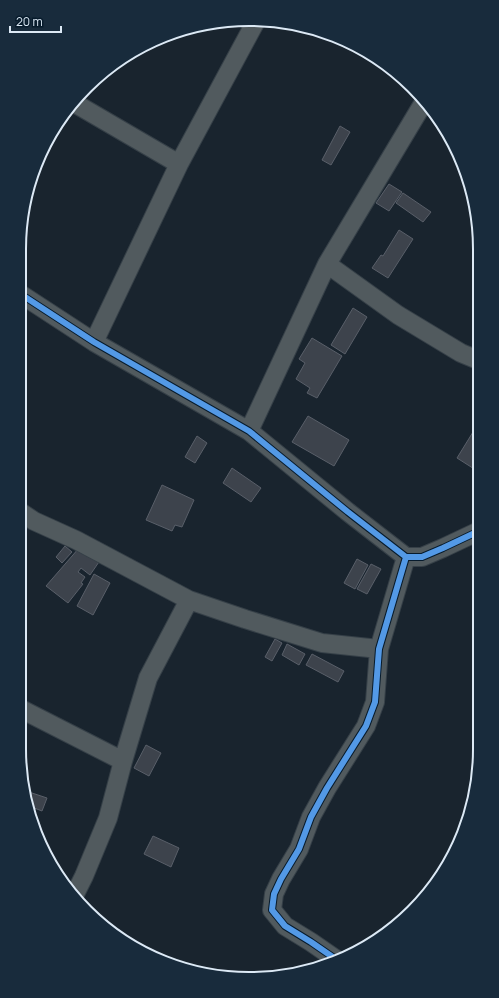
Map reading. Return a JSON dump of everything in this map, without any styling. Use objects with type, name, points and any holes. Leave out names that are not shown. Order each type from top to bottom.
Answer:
[{"type":"street","points":[[94,342],[179,164],[253,26]]},
{"type":"street","points":[[78,105],[179,164]]},
{"type":"street","points":[[249,431],[327,264],[421,106]]},
{"type":"street","points":[[327,264],[398,315],[461,353],[473,358]]},
{"type":"street","points":[[26,298],[94,342],[249,431],[406,557],[422,557],[473,534]]},
{"type":"street","points":[[26,516],[34,521],[76,540],[189,600],[322,643],[379,649]]},
{"type":"street","points":[[332,956],[285,926],[272,910],[274,894],[299,848],[311,816],[366,726],[374,702],[379,649],[406,557]]},
{"type":"street","points":[[77,891],[108,818],[123,761],[148,678],[189,600]]},
{"type":"street","points":[[26,712],[123,761]]},
{"type":"building","points":[[340,126],[350,132],[331,165],[322,160]]},
{"type":"building","points":[[389,184],[402,192],[389,211],[376,203]]},
{"type":"building","points":[[403,193],[431,212],[423,222],[396,203]]},
{"type":"building","points":[[399,230],[413,239],[388,278],[372,268],[381,255],[383,256]]},
{"type":"building","points":[[353,308],[367,317],[345,354],[331,345]]},
{"type":"building","points":[[312,338],[342,356],[317,398],[307,393],[310,388],[296,379],[305,363],[299,359]]},
{"type":"building","points":[[308,416],[349,440],[334,466],[292,442]]},
{"type":"building","points":[[473,432],[473,468],[457,458]]},
{"type":"building","points":[[197,436],[207,443],[195,463],[185,457]]},
{"type":"building","points":[[232,468],[261,488],[251,502],[223,483]]},
{"type":"building","points":[[162,485],[194,500],[182,527],[175,525],[172,531],[146,520]]},
{"type":"building","points":[[65,546],[72,552],[62,563],[56,557]]},
{"type":"building","points":[[79,548],[101,559],[90,575],[81,568],[78,572],[85,577],[81,583],[83,584],[68,603],[46,586]]},
{"type":"building","points":[[357,559],[368,565],[355,589],[344,583]]},
{"type":"building","points":[[371,564],[381,569],[367,594],[357,589]]},
{"type":"building","points":[[94,574],[110,583],[93,615],[77,606]]},
{"type":"building","points":[[275,639],[282,643],[272,661],[265,657]]},
{"type":"building","points":[[287,644],[305,654],[299,665],[282,655]]},
{"type":"building","points":[[312,654],[344,671],[338,682],[306,665]]},
{"type":"building","points":[[146,745],[161,753],[149,776],[134,768]]},
{"type":"building","points":[[30,792],[47,798],[42,811],[35,808]]},
{"type":"building","points":[[153,836],[179,848],[171,867],[144,854]]},
{"type":"cycle path","points":[[26,298],[94,342],[249,431],[348,512],[406,557],[422,557],[473,534]]},
{"type":"cycle path","points":[[332,956],[285,926],[272,910],[274,894],[299,849],[311,817],[327,788],[366,726],[375,702],[379,649],[406,557]]}]
